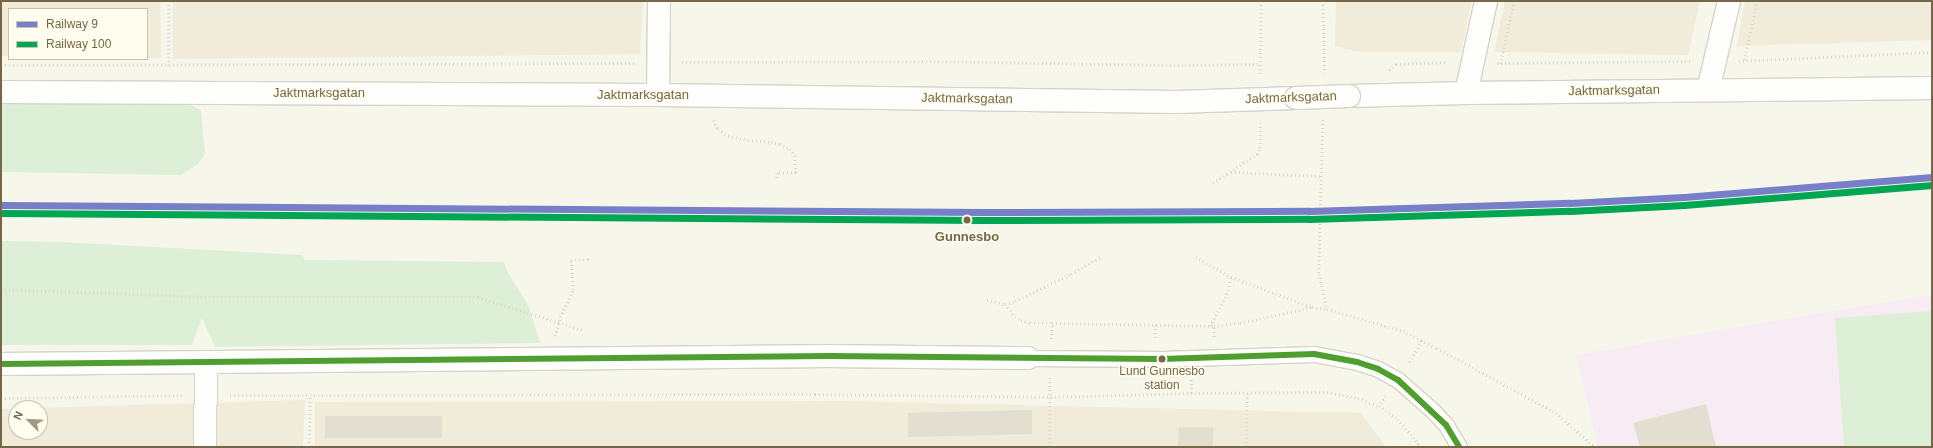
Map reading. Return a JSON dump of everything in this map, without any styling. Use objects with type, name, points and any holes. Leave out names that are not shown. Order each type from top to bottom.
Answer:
[{"type":"street","points":[[658,95],[659,1]]},
{"type":"street","points":[[1466,93],[1486,1]]},
{"type":"street","points":[[1708,90],[1729,1]]},
{"type":"street","name":"Jaktmarksgatan","points":[[1,92],[658,95],[1177,102],[1466,93],[1932,88]]},
{"type":"street","points":[[1,364],[829,356],[1028,358]]},
{"type":"street","points":[[205,447],[206,362]]},
{"type":"lane","points":[[1028,358],[1162,360],[1314,354],[1357,362],[1378,369],[1398,380],[1433,410],[1446,425],[1459,447]]},
{"type":"path","points":[[169,1],[169,66]]},
{"type":"path","points":[[1213,183],[1257,154],[1260,148],[1259,64],[1261,1]]},
{"type":"path","points":[[1323,1],[1324,74]]},
{"type":"path","points":[[1500,64],[1514,1]]},
{"type":"path","points":[[1744,60],[1757,1]]},
{"type":"path","points":[[1386,72],[1396,64],[1473,62],[1500,64],[1715,61],[1932,52]]},
{"type":"path","points":[[1,65],[169,66],[922,61],[1259,64]]},
{"type":"path","points":[[713,96],[713,118],[718,129],[728,136],[780,144],[790,149],[796,156],[796,173],[777,173],[777,180]]},
{"type":"path","points":[[1323,113],[1320,176],[1319,274],[1326,309]]},
{"type":"path","points":[[1230,172],[1320,176]]},
{"type":"path","points":[[553,358],[557,323],[573,290],[571,260],[588,260],[588,256]]},
{"type":"path","points":[[987,300],[1005,304],[1015,301],[1057,281],[1101,257]]},
{"type":"path","points":[[1196,257],[1231,278],[1312,307]]},
{"type":"path","points":[[1210,326],[1225,298],[1231,278]]},
{"type":"path","points":[[1,289],[205,298],[478,296],[582,330]]},
{"type":"path","points":[[1005,304],[1015,317],[1021,320],[1030,323],[1052,323]]},
{"type":"path","points":[[1155,344],[1156,325]]},
{"type":"path","points":[[1,398],[205,395],[815,394],[1051,397],[1327,392],[1358,398],[1379,406]]},
{"type":"path","points":[[1246,447],[1247,393]]},
{"type":"path","points":[[309,447],[310,396]]},
{"type":"path","points":[[1050,447],[1051,397]]},
{"type":"shaded area","points":[[1,1],[160,1],[161,58],[148,58],[148,8],[8,8],[8,56],[1,56]]},
{"type":"shaded area","points":[[173,1],[643,1],[640,54],[173,59]]},
{"type":"shaded area","points":[[1336,1],[1472,1],[1461,52],[1359,52],[1335,46]]},
{"type":"shaded area","points":[[1505,1],[1700,1],[1688,55],[1494,52]]},
{"type":"shaded area","points":[[1745,1],[1932,1],[1932,40],[1737,46]]},
{"type":"shaded area","points":[[1932,295],[1932,447],[1598,447],[1576,355]]},
{"type":"shaded area","points":[[305,400],[303,447],[1,447],[1,409],[8,409],[8,440],[48,440],[48,408]]},
{"type":"shaded area","points":[[843,401],[1361,413],[1386,447],[315,447],[315,402]]},
{"type":"green space","points":[[1,102],[184,102],[201,110],[205,154],[198,164],[181,175],[1,172]]},
{"type":"green space","points":[[1,241],[60,242],[302,255],[305,260],[504,262],[508,273],[528,305],[540,343],[215,347],[202,318],[192,345],[1,345]]},
{"type":"green space","points":[[1932,311],[1932,447],[1844,447],[1835,318]]},
{"type":"building","points":[[1706,404],[1716,447],[1640,447],[1633,423]]},
{"type":"building","points":[[1032,410],[1032,434],[908,437],[908,413]]},
{"type":"building","points":[[325,416],[442,416],[442,438],[325,438]]},
{"type":"building","points":[[1179,427],[1213,427],[1213,447],[1178,447]]},
{"type":"rail line","name":"9","points":[[1,205],[985,212],[1309,211],[1570,203],[1684,197],[1932,177]]},
{"type":"rail line","name":"100","points":[[1,213],[985,220],[1309,219],[1570,211],[1684,205],[1932,185]]},
{"type":"transit line","points":[[1,364],[829,356],[1162,359],[1314,354],[1357,362],[1378,369],[1398,380],[1446,425],[1459,447]]},
{"type":"place","name":"Gunnesbo","points":[[967,220]]},
{"type":"place","name":"Lund Gunnesbo station","points":[[1162,359]]}]
